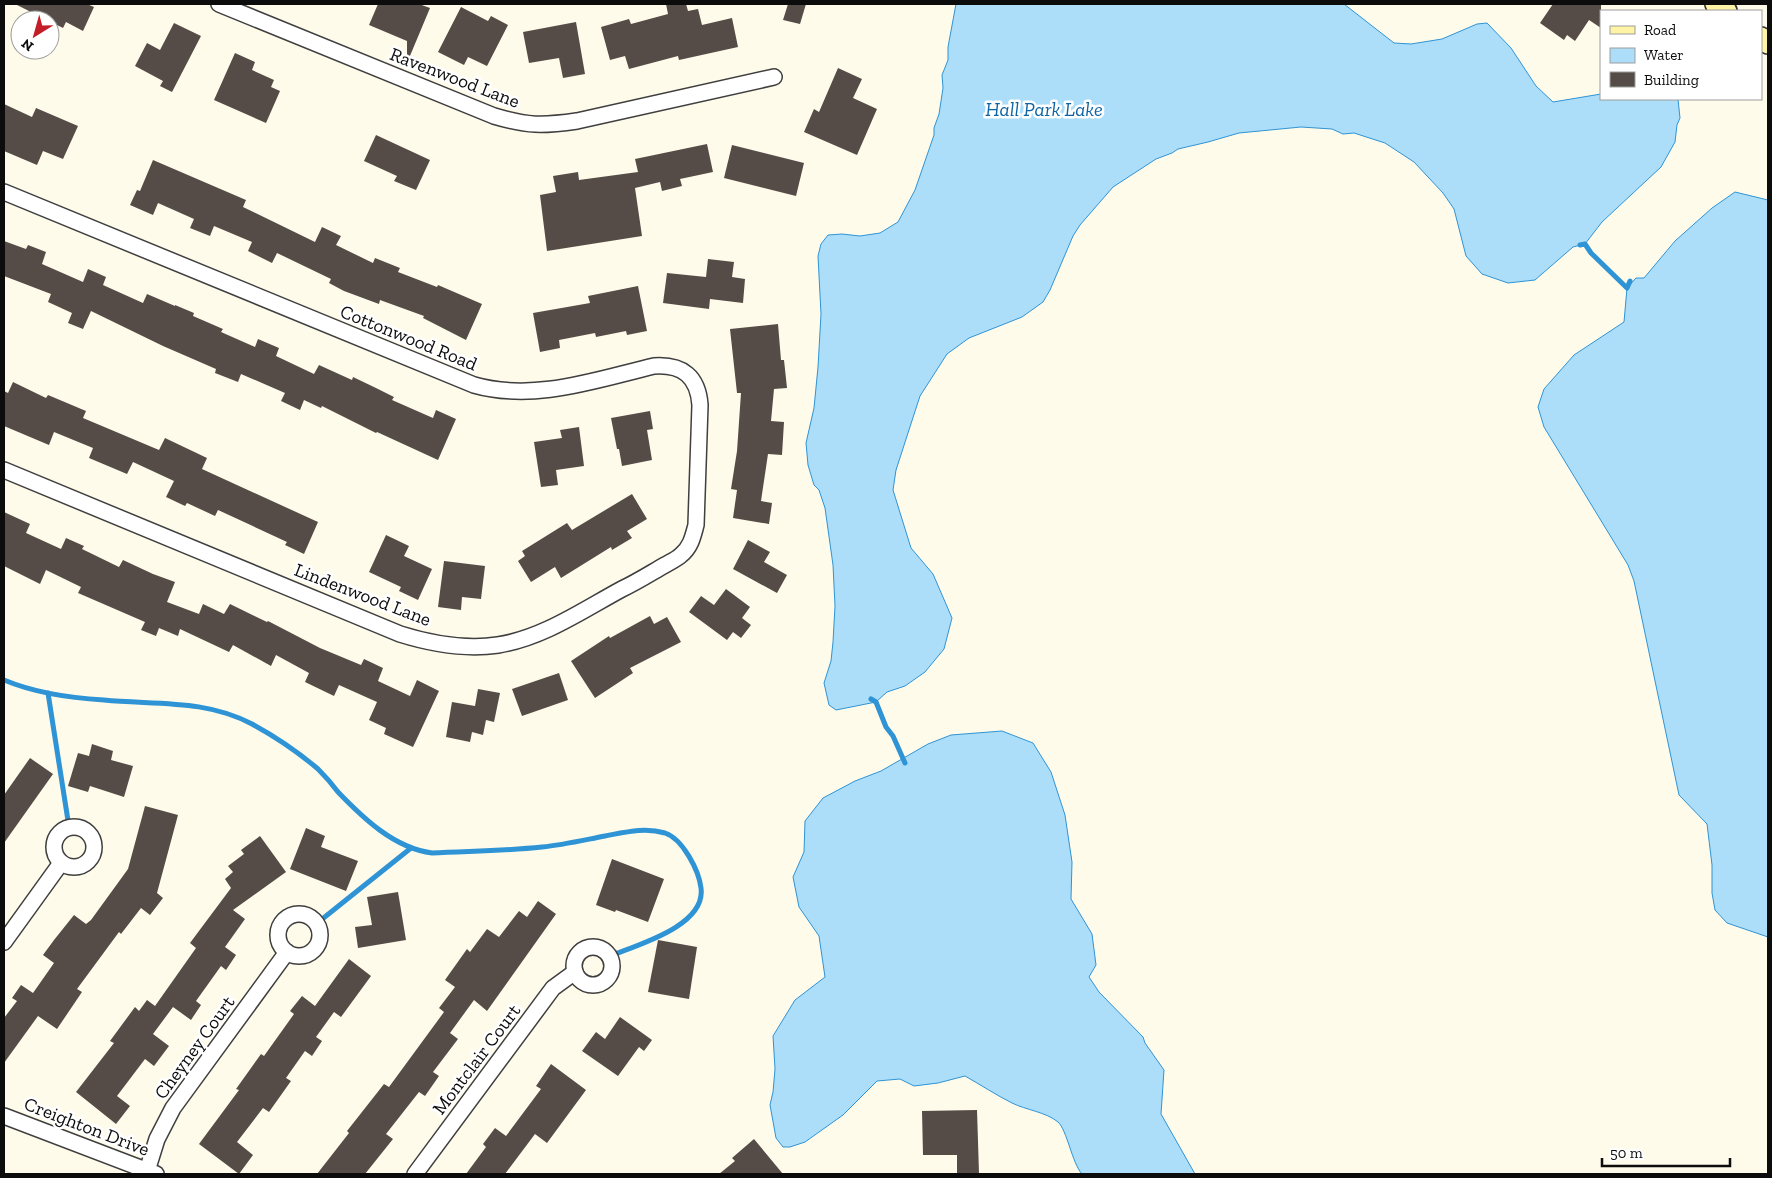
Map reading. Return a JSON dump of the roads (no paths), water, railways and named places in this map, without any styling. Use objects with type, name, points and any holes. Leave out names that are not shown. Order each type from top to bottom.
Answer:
[{"type":"street","name":"Ravenwood Lane","points":[[219,4],[515,123],[547,126],[576,121],[774,78]]},
{"type":"street","name":"Cottonwood Road","points":[[4,192],[474,386],[499,391],[536,392],[654,366],[665,365],[680,370],[696,383],[699,392],[697,503]]},
{"type":"street","name":"Lindenwood Lane","points":[[4,470],[400,634],[424,641],[459,647],[497,645],[535,635],[642,579],[681,556],[692,540],[696,525],[697,503]]},
{"type":"street","points":[[4,942],[61,863]]},
{"type":"street","name":"Cheyney Court","points":[[151,1172],[158,1139],[174,1108],[287,952]]},
{"type":"street","name":"Montclair Court","points":[[415,1174],[553,988],[575,972]]},
{"type":"street","name":"Creighton Drive","points":[[4,1116],[151,1172]]},
{"type":"water","name":"Hall Park Lake","points":[[956,4],[1344,4],[1394,43],[1411,44],[1442,39],[1477,24],[1487,23],[1511,48],[1536,86],[1553,102],[1600,94],[1600,100],[1678,100],[1680,118],[1677,125],[1675,142],[1661,167],[1602,222],[1585,244],[1573,247],[1535,280],[1508,283],[1482,274],[1466,256],[1454,209],[1443,193],[1414,162],[1385,143],[1354,133],[1343,134],[1332,129],[1301,127],[1239,133],[1178,149],[1156,159],[1113,187],[1080,225],[1073,236],[1043,302],[1022,317],[969,338],[947,354],[920,396],[896,470],[893,490],[911,548],[933,574],[952,618],[944,649],[925,672],[905,686],[887,692],[876,702],[836,710],[829,705],[824,683],[831,661],[833,642],[835,606],[833,565],[825,508],[819,490],[814,485],[808,465],[806,443],[814,408],[818,367],[821,314],[818,256],[821,244],[828,235],[860,236],[880,233],[898,222],[915,190],[934,135],[943,88],[942,75],[948,60],[948,47]]},
{"type":"water","points":[[1735,192],[1768,200],[1768,937],[1727,923],[1715,910],[1707,824],[1679,795],[1634,581],[1628,565],[1544,427],[1538,407],[1544,389],[1574,355],[1624,322],[1627,288],[1636,278],[1644,278],[1675,241],[1712,208]]},
{"type":"water","points":[[1002,731],[1033,743],[1051,772],[1065,815],[1072,862],[1071,899],[1092,934],[1096,965],[1089,977],[1099,992],[1143,1037],[1145,1043],[1164,1070],[1161,1114],[1195,1174],[1082,1174],[1078,1169],[1064,1132],[1058,1122],[1048,1116],[1012,1103],[965,1076],[938,1083],[914,1086],[900,1079],[877,1081],[843,1115],[805,1142],[790,1147],[783,1147],[776,1138],[770,1105],[775,1069],[773,1036],[795,1000],[825,977],[819,936],[799,907],[793,877],[804,852],[805,821],[823,798],[855,781],[881,771],[928,744],[951,735]]},
{"type":"waterway","points":[[1580,245],[1585,244],[1591,253],[1627,288],[1630,281]]},
{"type":"waterway","points":[[4,680],[40,692],[91,699],[180,704],[216,710],[234,716],[261,729],[295,751],[318,769],[358,812],[380,830],[405,845],[418,850],[432,853],[542,847],[620,833],[650,830],[672,836],[689,856],[697,873],[701,888],[700,901],[693,913],[668,932],[610,956]]},
{"type":"waterway","points":[[48,693],[69,827]]},
{"type":"waterway","points":[[871,699],[876,702],[886,727],[893,736],[905,763]]},
{"type":"waterway","points":[[316,924],[411,848]]}]
